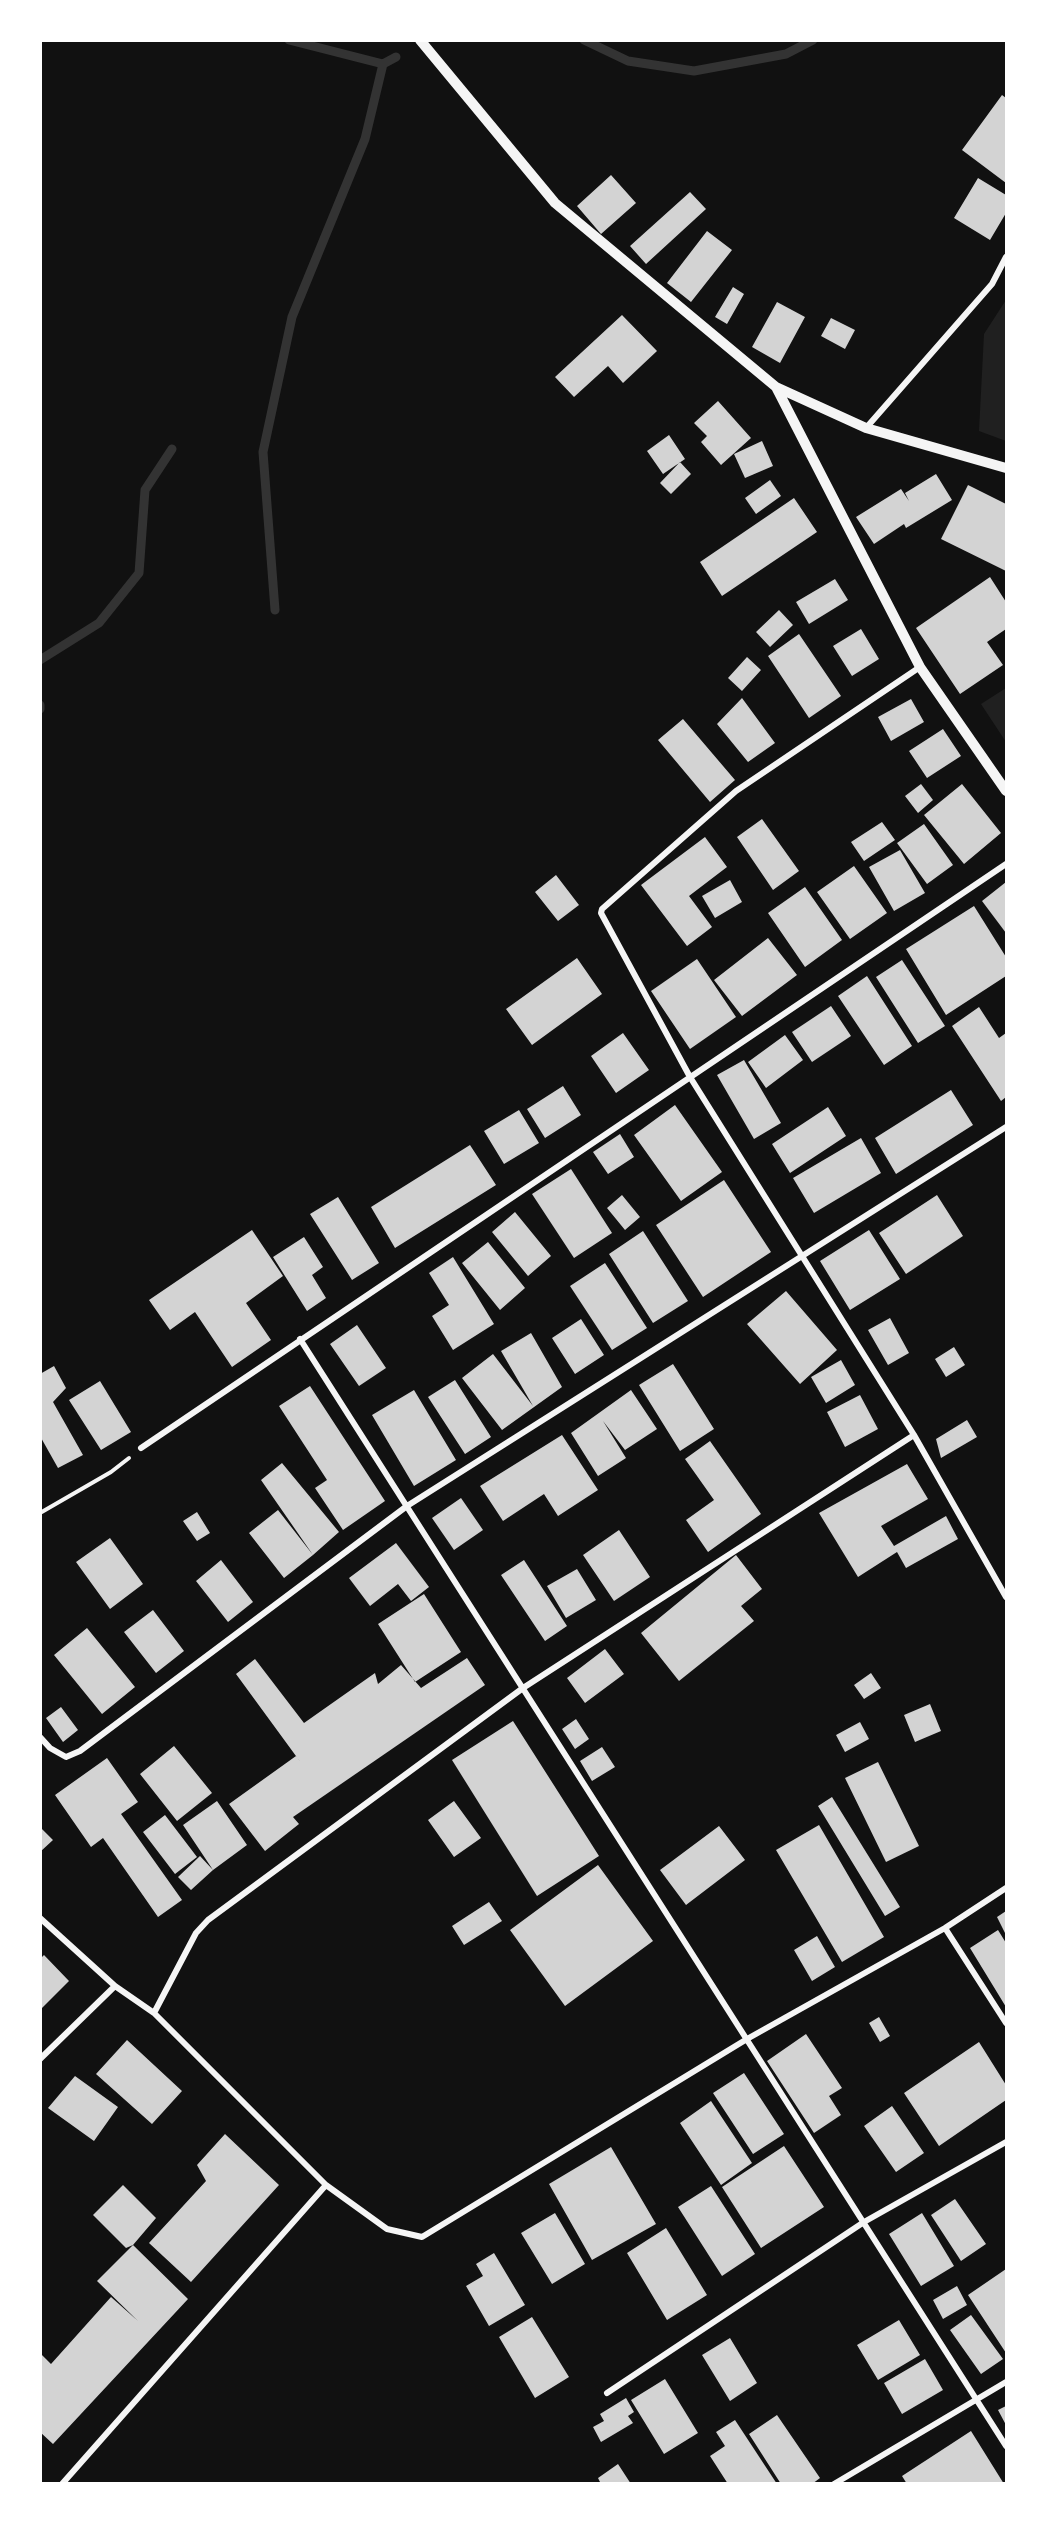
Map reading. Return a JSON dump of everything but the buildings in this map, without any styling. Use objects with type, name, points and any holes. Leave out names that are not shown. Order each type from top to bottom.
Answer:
[{"type":"street","points":[[420,40],[555,203],[776,387],[866,428],[1006,468]]},
{"type":"street","points":[[866,428],[992,284],[1006,257]]},
{"type":"street","points":[[776,387],[920,667],[1006,791]]},
{"type":"street","points":[[920,667],[736,791],[602,909],[601,913],[690,1077],[805,1257],[914,1435],[1006,1597]]},
{"type":"street","points":[[141,1448],[1006,864]]},
{"type":"street","points":[[40,1737],[50,1748],[66,1757],[80,1751],[407,1506],[805,1257],[1006,1127]]},
{"type":"street","points":[[300,1339],[1006,2446]]},
{"type":"street","points":[[154,2013],[196,1933],[208,1920],[523,1688],[914,1435]]},
{"type":"street","points":[[40,1918],[116,1986],[154,2013],[326,2185],[387,2229],[422,2237],[747,2039],[945,1928],[1006,1888]]},
{"type":"street","points":[[945,1928],[1006,2023]]},
{"type":"street","points":[[40,2059],[116,1986]]},
{"type":"street","points":[[607,2393],[864,2222],[1006,2142]]},
{"type":"street","points":[[62,2484],[326,2185]]},
{"type":"street","points":[[834,2484],[1006,2382]]},
{"type":"path","points":[[40,1513],[111,1472],[141,1448]]},
{"type":"shaded area","points":[[1006,300],[1006,441],[979,431],[984,334]]},
{"type":"shaded area","points":[[1006,688],[1006,742],[981,704]]},
{"type":"waterway","points":[[289,40],[383,64],[396,57]]},
{"type":"waterway","points":[[584,40],[628,61],[694,71],[786,54],[813,40]]},
{"type":"waterway","points":[[275,610],[263,452],[292,317],[365,139],[383,64]]},
{"type":"waterway","points":[[40,660],[99,623],[139,573],[145,490],[172,449]]}]
